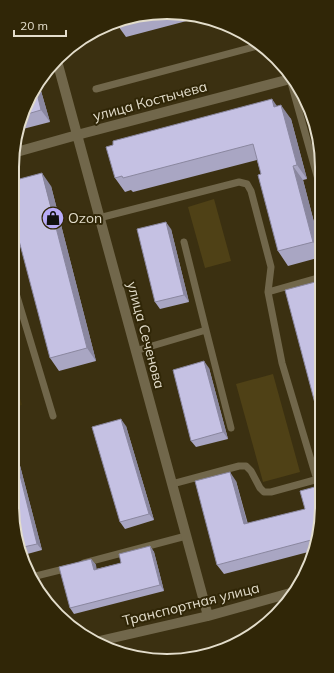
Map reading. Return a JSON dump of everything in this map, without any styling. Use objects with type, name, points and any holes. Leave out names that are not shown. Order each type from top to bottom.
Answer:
[{"type":"street","name":"улица Сеченова","points":[[58,66],[208,616]]},
{"type":"street","name":"улица Костычева","points":[[20,151],[287,80]]},
{"type":"street","name":"Транспортная улица","points":[[104,640],[208,616],[285,594]]},
{"type":"lane","points":[[96,89],[253,47]]},
{"type":"lane","points":[[296,95],[315,167]]},
{"type":"lane","points":[[99,218],[238,182],[247,184],[251,191],[271,267],[268,292],[282,363],[315,466]]},
{"type":"lane","points":[[184,242],[231,428]]},
{"type":"lane","points":[[268,292],[315,280]]},
{"type":"lane","points":[[19,303],[53,416]]},
{"type":"lane","points":[[135,351],[206,330]]},
{"type":"lane","points":[[172,484],[239,466],[246,466],[251,471],[260,488],[264,492],[271,492],[315,480]]},
{"type":"lane","points":[[37,576],[186,536]]},
{"type":"shaded area","points":[[214,199],[231,261],[205,268],[188,207]]},
{"type":"shaded area","points":[[273,374],[300,472],[263,482],[236,384]]},
{"type":"shaded area","points":[[19,395],[22,405],[19,406]]},
{"type":"building","points":[[38,96],[41,110],[29,114]]},
{"type":"building","points":[[272,99],[274,107],[281,105],[297,165],[293,166],[313,242],[278,251],[258,175],[261,174],[253,144],[123,178],[122,176],[115,178],[106,147],[113,145],[113,141]]},
{"type":"building","points":[[42,173],[87,348],[50,358],[19,241],[19,179]]},
{"type":"building","points":[[166,222],[184,295],[155,302],[137,229]]},
{"type":"building","points":[[315,282],[315,403],[285,290]]},
{"type":"building","points":[[204,361],[223,432],[191,441],[173,370]]},
{"type":"building","points":[[121,419],[149,514],[120,522],[92,427]]},
{"type":"building","points":[[19,471],[37,544],[25,547],[24,544],[19,516]]},
{"type":"building","points":[[230,472],[244,524],[305,509],[300,491],[315,487],[315,516],[311,540],[217,565],[195,481]]},
{"type":"building","points":[[150,546],[160,585],[70,608],[59,567],[91,559],[94,570],[121,563],[119,554]]},
{"type":"place","name":"Ozon","points":[[53,218]]}]
